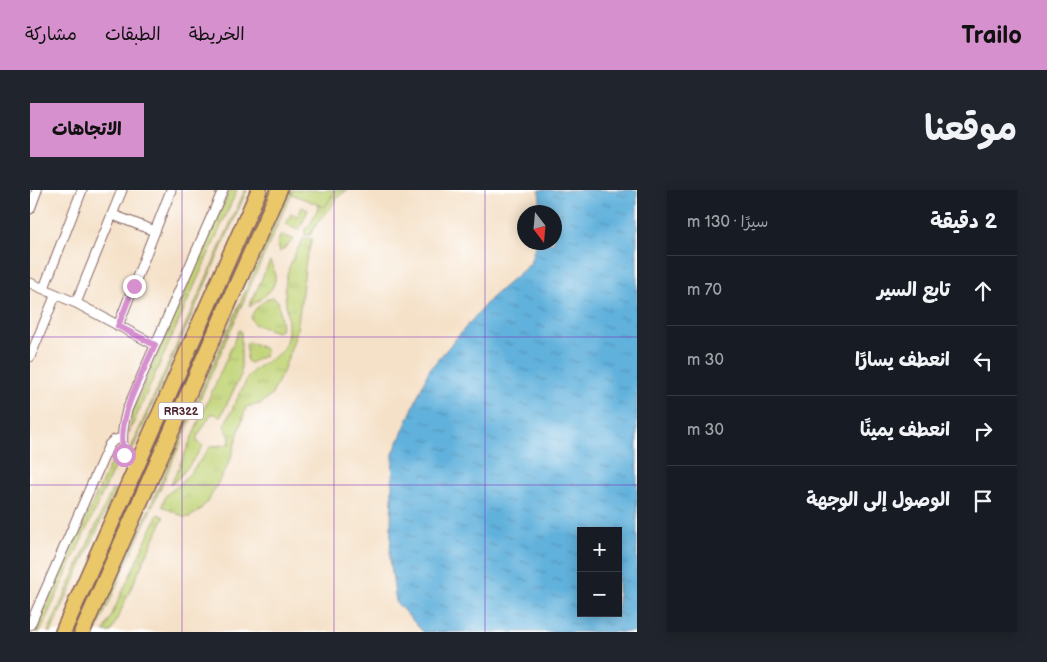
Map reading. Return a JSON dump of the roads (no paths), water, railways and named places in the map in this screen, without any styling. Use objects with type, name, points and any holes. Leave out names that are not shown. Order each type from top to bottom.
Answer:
[{"type":"main road","name":"RR322","points":[[63,632],[259,190]]},
{"type":"main road","name":"RR322","points":[[82,632],[279,190]]},
{"type":"street","points":[[30,209],[37,190]]},
{"type":"street","points":[[44,288],[82,190]]},
{"type":"street","points":[[118,326],[170,190]]},
{"type":"street","points":[[135,471],[124,455],[122,438],[127,410],[223,190]]},
{"type":"street","points":[[76,303],[112,215],[119,191]]},
{"type":"street","points":[[112,215],[155,232]]},
{"type":"street","points":[[30,282],[76,303],[155,345]]},
{"type":"street","points":[[30,357],[56,294]]},
{"type":"street","points":[[30,625],[109,444],[114,440],[122,438]]},
{"type":"water","points":[[539,190],[637,190],[637,632],[423,632],[396,602],[390,559],[393,454],[429,370],[491,298],[530,264],[534,250],[562,250],[562,205],[540,205]]}]
